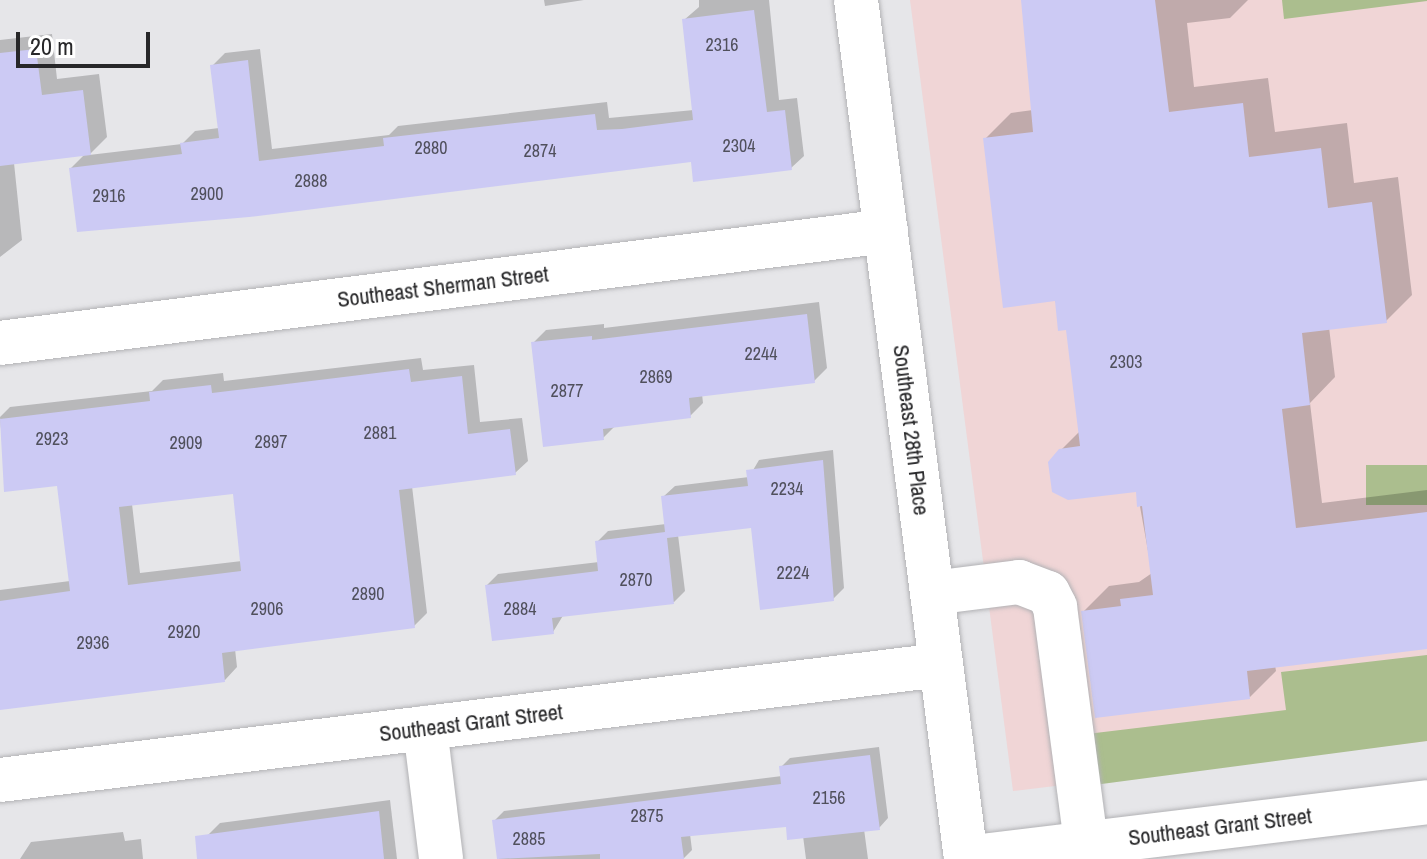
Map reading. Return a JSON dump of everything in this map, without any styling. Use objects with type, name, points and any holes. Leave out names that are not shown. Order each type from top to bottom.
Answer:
[{"type":"street","name":"Southeast 28th Place","points":[[856,0],[966,858]]},
{"type":"street","name":"Southeast Sherman Street","points":[[0,343],[886,231]]},
{"type":"street","points":[[932,593],[1019,582],[1048,593],[1055,607],[1086,843]]},
{"type":"street","name":"Southeast Grant Street","points":[[0,780],[941,665]]},
{"type":"street","points":[[425,728],[441,859]]},
{"type":"street","name":"Southeast Grant Street","points":[[966,858],[1427,802]]},
{"type":"shaded area","points":[[910,0],[1427,0],[1427,741],[1013,791]]},
{"type":"green space","points":[[1282,0],[1427,0],[1427,1],[1284,19]]},
{"type":"green space","points":[[1366,465],[1427,465],[1427,505],[1366,505]]},
{"type":"green space","points":[[1427,655],[1427,741],[1094,785],[1087,734],[1286,710],[1281,672]]},
{"type":"building","points":[[1021,0],[1155,0],[1169,112],[1243,103],[1249,157],[1321,148],[1328,208],[1372,202],[1387,323],[1302,333],[1310,405],[1282,409],[1296,528],[1427,512],[1427,649],[1247,671],[1250,699],[1095,718],[1081,611],[1121,606],[1120,599],[1153,595],[1142,506],[1137,507],[1136,492],[1068,500],[1052,492],[1048,462],[1059,449],[1080,446],[1066,330],[1058,331],[1055,301],[1003,308],[983,138],[1033,132]]},
{"type":"building","points":[[754,10],[767,112],[785,110],[792,170],[693,182],[691,162],[249,217],[77,232],[69,168],[182,154],[180,143],[219,138],[210,65],[248,60],[259,161],[384,146],[383,138],[595,114],[597,130],[622,129],[693,120],[682,19]]},
{"type":"building","points":[[36,49],[42,95],[83,90],[91,155],[0,166],[0,53]]},
{"type":"building","points":[[807,314],[815,383],[689,398],[691,418],[603,429],[604,440],[543,447],[531,342],[592,336],[592,340]]},
{"type":"building","points":[[409,369],[411,382],[462,376],[468,434],[510,429],[516,475],[399,490],[415,628],[222,653],[225,682],[0,710],[0,601],[70,591],[57,486],[4,492],[0,419],[150,401],[149,392],[211,385],[212,393]],"holes":[[[233,494],[241,571],[128,585],[119,507]]]},
{"type":"building","points":[[823,460],[834,601],[760,610],[751,528],[667,538],[674,604],[552,618],[554,634],[492,641],[485,585],[598,571],[595,541],[665,532],[661,496],[748,486],[746,470]]},
{"type":"building","points":[[870,755],[880,830],[787,840],[786,827],[681,837],[684,859],[600,859],[600,854],[497,859],[492,820],[781,784],[779,766]]},
{"type":"building","points":[[379,811],[384,859],[197,859],[195,836]]}]
